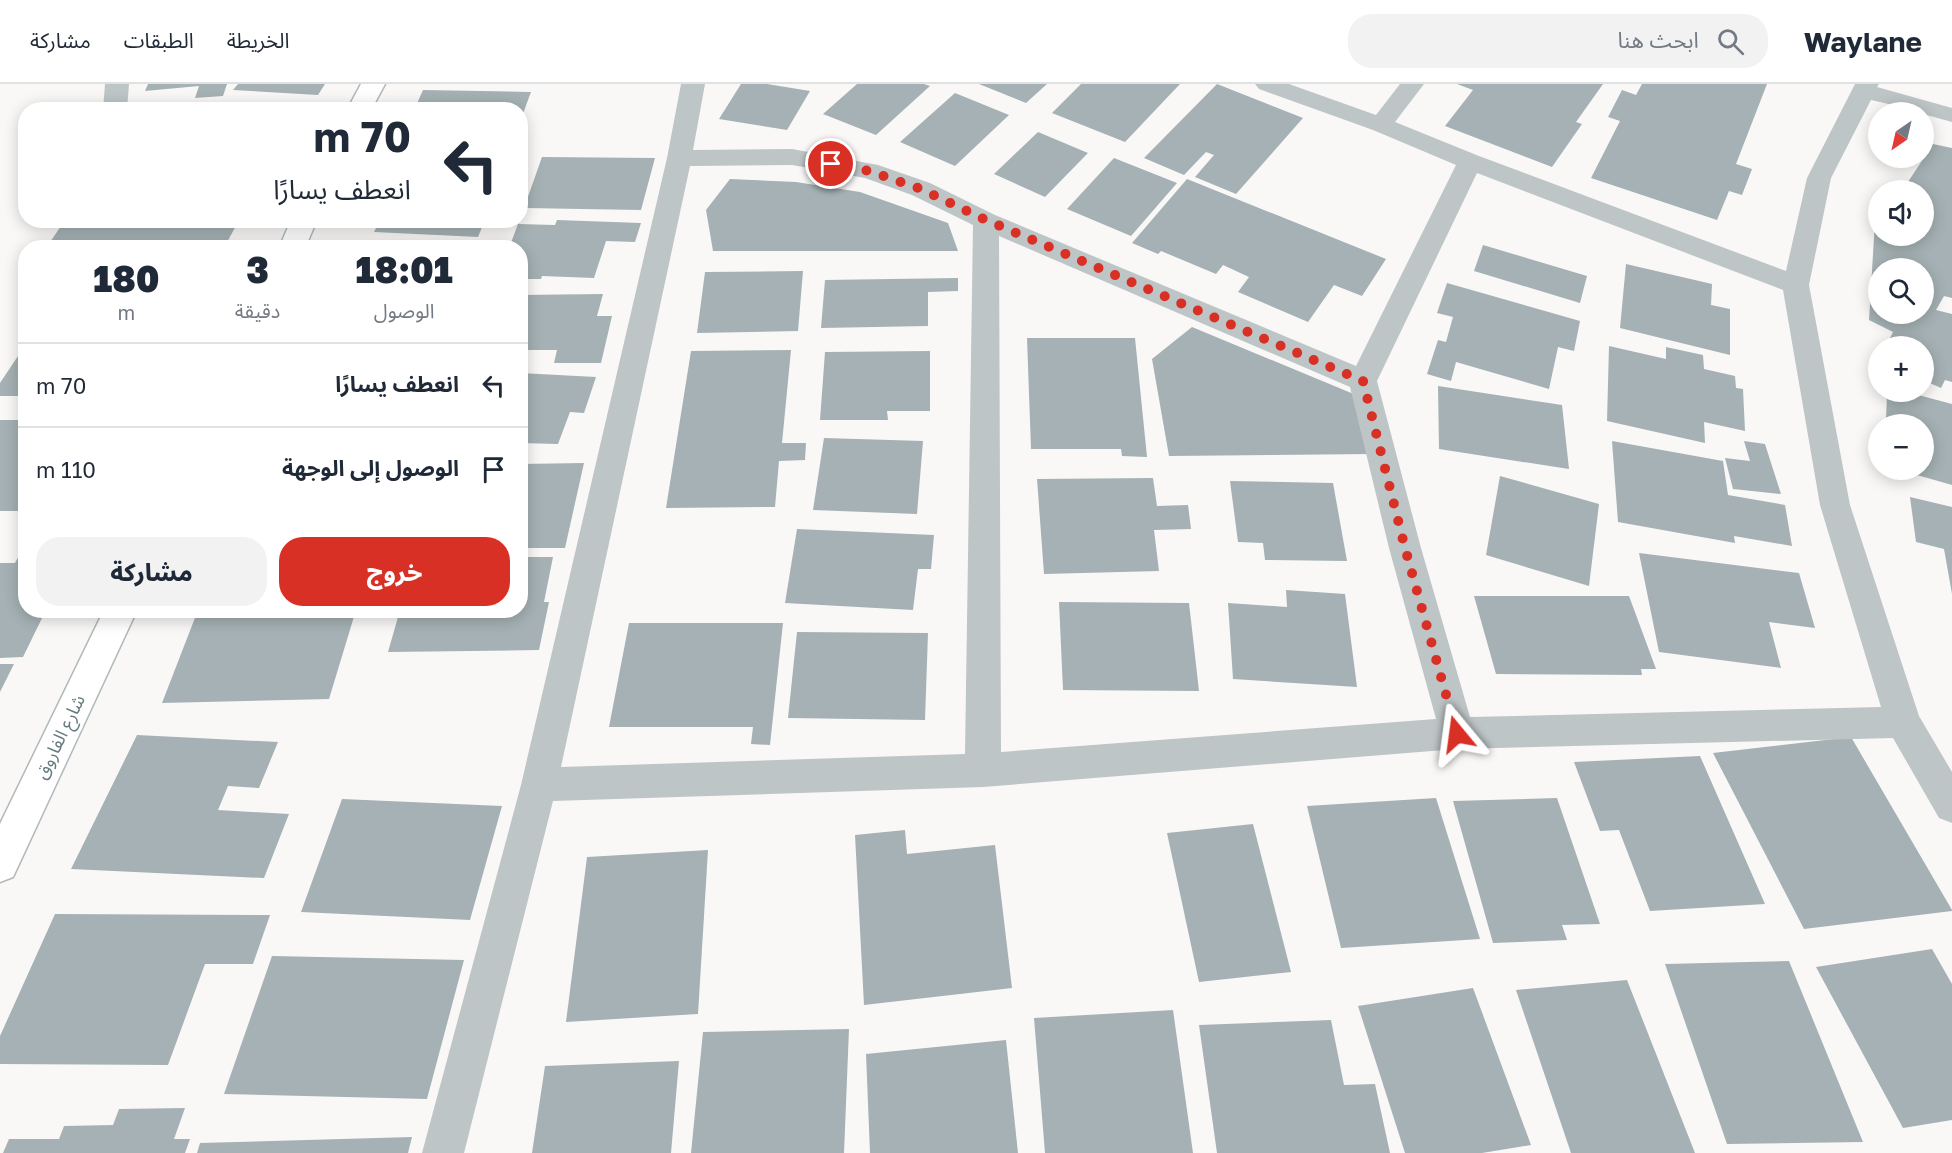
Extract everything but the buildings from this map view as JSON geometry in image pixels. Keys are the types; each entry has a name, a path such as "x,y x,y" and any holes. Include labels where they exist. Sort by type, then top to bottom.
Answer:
{"main road":[{"path":"363,102 373,84"},
{"name":"شارع الفاروق","path":"0,864 117,618"}],"street":[{"path":"116,102 117,84"},
{"path":"444,1153 539,785 679,158 693,84"},
{"path":"1267,84 1381,125 1470,162 1796,285"},
{"path":"1381,125 1412,84"},
{"path":"1952,116 1865,87 1820,178 1796,285 1835,505 1903,722 1952,806"},
{"path":"679,158 792,157 869,171 921,189 986,220 1363,381"},
{"path":"1457,734 1405,548 1363,381 1470,162"},
{"path":"983,770 986,220"},
{"path":"539,785 983,770 1457,734 1903,722"}],"route":[{"path":"831,164 869,171 921,189 986,220 1363,381 1405,548 1457,734"}]}
